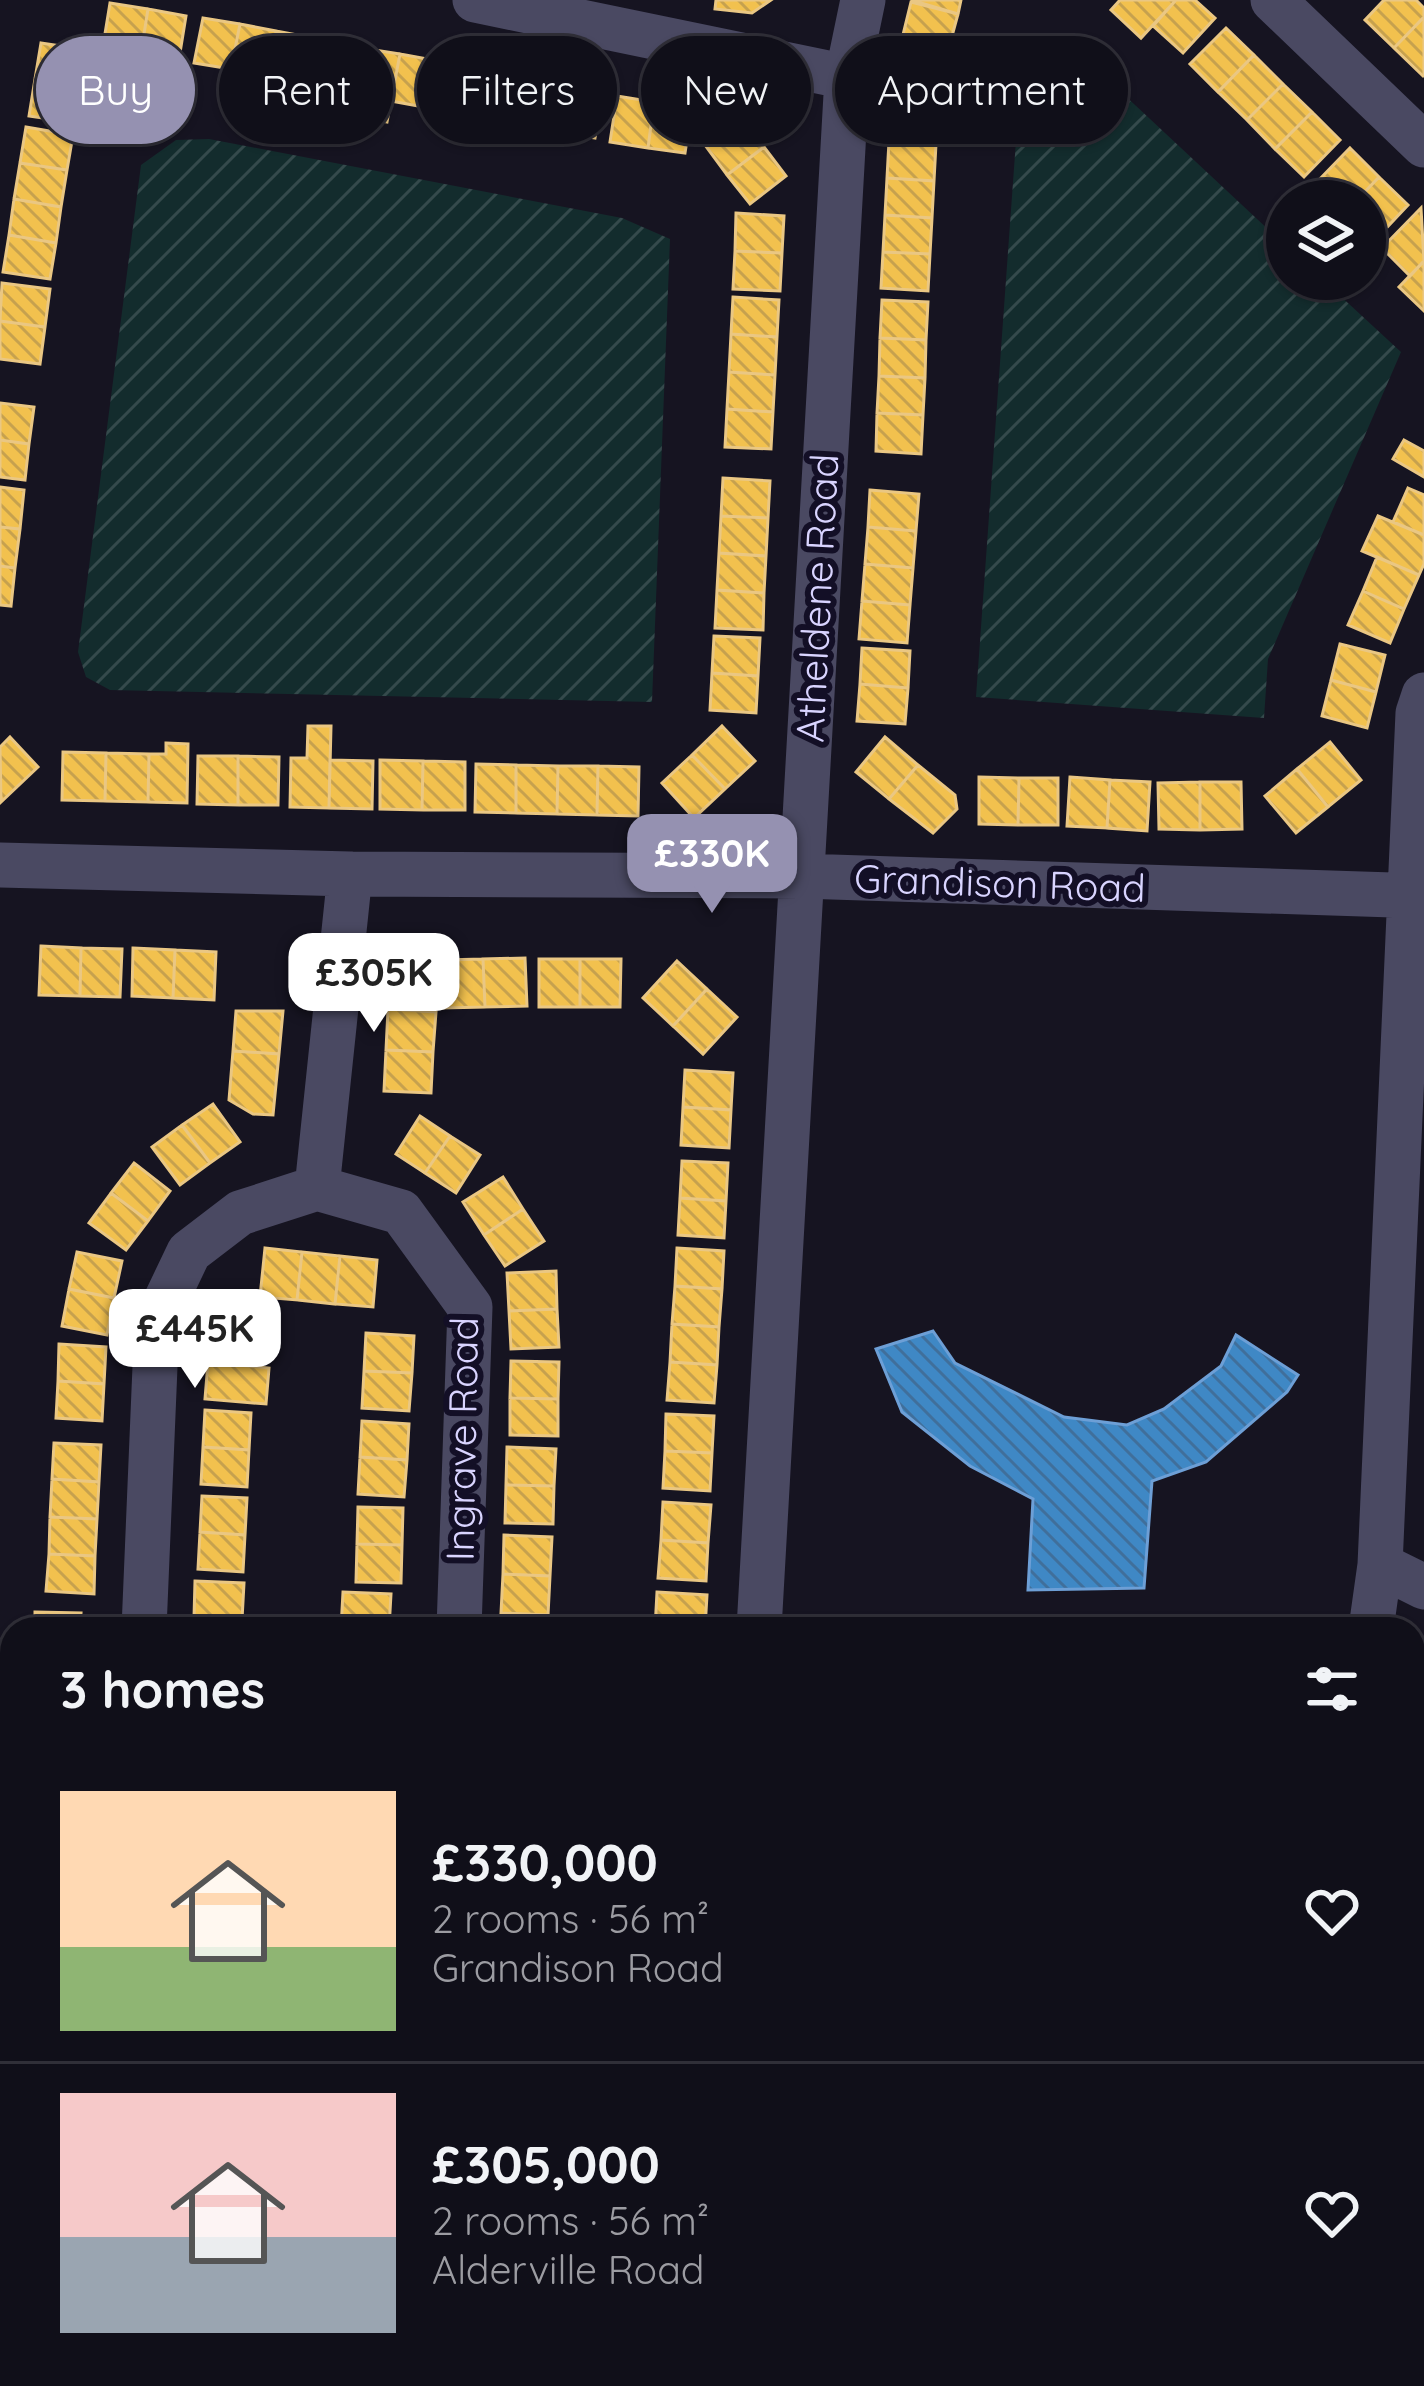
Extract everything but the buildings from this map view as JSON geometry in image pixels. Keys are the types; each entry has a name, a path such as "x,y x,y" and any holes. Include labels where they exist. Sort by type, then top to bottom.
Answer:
{"street":[{"path":"475,0 531,5 835,74"},
{"name":"Atheldene Road","path":"856,36 863,0"},
{"path":"1273,0 1424,145"},
{"name":"Atheldene Road","path":"760,1617 843,144"},
{"path":"1373,1617 1380,1565 1418,897 1418,712 1424,695"},
{"name":"Grandison Road","path":"0,865 350,874 801,876 1418,897"},
{"path":"145,1617 158,1319 189,1252 240,1214 317,1188 350,874"},
{"name":"Ingrave Road","path":"317,1188 400,1212 470,1307 459,1617"},
{"path":"1380,1565 1424,1587"}],"green space":[{"path":"1128,98 1266,227 1266,300 1345,300 1401,352 1268,659 1264,718 976,697 1016,144 1128,144"},
{"path":"195,139 622,218 670,239 652,702 110,690 86,677 78,652 141,165 170,144 195,144"}]}
